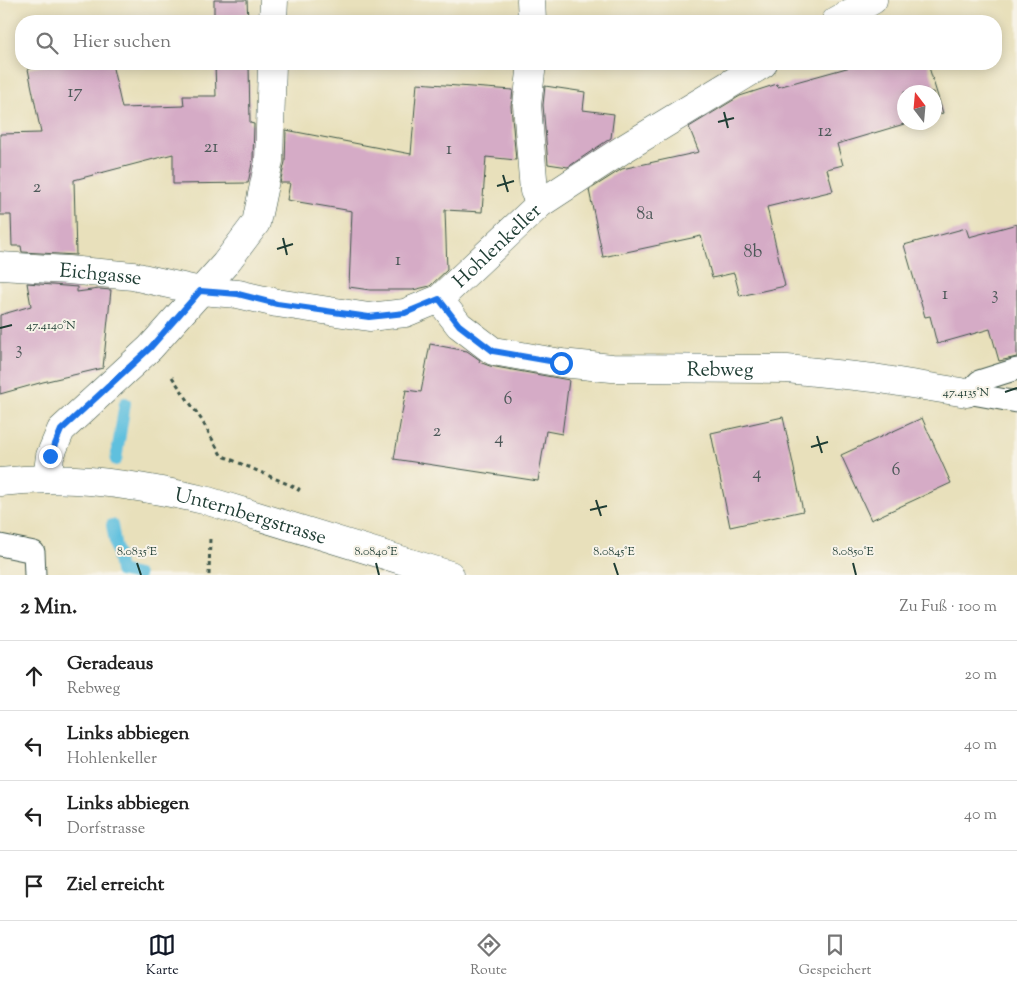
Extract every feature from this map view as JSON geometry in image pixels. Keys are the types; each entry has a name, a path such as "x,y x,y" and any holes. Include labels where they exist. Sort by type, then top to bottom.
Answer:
{"street":[{"path":"273,15 274,0"},
{"path":"531,0 532,15"},
{"path":"847,15 873,0"},
{"path":"47,478 50,456 61,430 150,348 225,264 256,223 269,161 272,70"},
{"path":"531,70 527,105 534,191 541,203"},
{"name":"Hohlenkeller","path":"200,291 238,294 277,304 369,317 405,313 439,299 541,203 640,139 753,70"},
{"name":"Eichgasse","path":"0,266 133,276 200,291"},
{"name":"Rebweg","path":"439,299 459,325 493,351 561,363 612,368 787,369 874,378 967,393"},
{"name":"Unternbergstrasse","path":"0,482 47,478 102,482 168,492 208,501 450,575"}],"lane":[{"path":"967,393 979,381 1017,369"},
{"path":"967,393 1017,402"},
{"path":"0,545 34,552 35,575"}],"path":[{"path":"150,348 180,388 221,455 298,489 282,523"},
{"path":"209,575 210,535"}],"building":[{"path":"214,0 247,0 248,15 214,15"},
{"path":"28,70 113,70 122,108 184,106 183,96 216,96 215,70 249,70 250,123 254,124 253,159 248,183 173,184 173,154 74,180 76,255 22,252 21,246 12,246 11,215 0,215 0,134 41,133"},
{"path":"839,70 930,70 934,85 897,85 897,126 837,144 843,165 827,169 833,191 767,207 785,286 740,296 734,273 712,278 701,236 603,257 589,190 622,169 699,152 689,127 740,96 777,84 778,87"},
{"path":"417,83 513,90 511,106 516,160 486,157 482,212 445,210 447,270 430,286 413,290 370,290 349,287 352,211 287,200 290,183 280,183 285,162 286,130 411,154"},
{"path":"545,86 585,92 583,110 614,114 611,138 568,167 548,164 543,105"},
{"path":"1017,224 1017,357 999,361 990,329 937,344 930,316 925,317 904,245 966,228 969,237"},
{"path":"27,283 77,287 77,292 99,289 111,290 103,368 0,394 0,315 31,306"},
{"path":"430,344 467,351 480,360 479,362 490,366 569,380 562,434 546,431 538,481 394,459 406,390 421,392"},
{"path":"783,417 803,511 730,527 711,433"},
{"path":"922,418 951,483 871,520 841,455"}],"waterway":[{"path":"116,460 125,403"},
{"path":"112,525 120,571 138,575"}],"route":[{"path":"50,456 61,430 150,348 200,291 238,294 277,304 369,317 405,313 439,299 459,325 493,351 561,363"}]}
